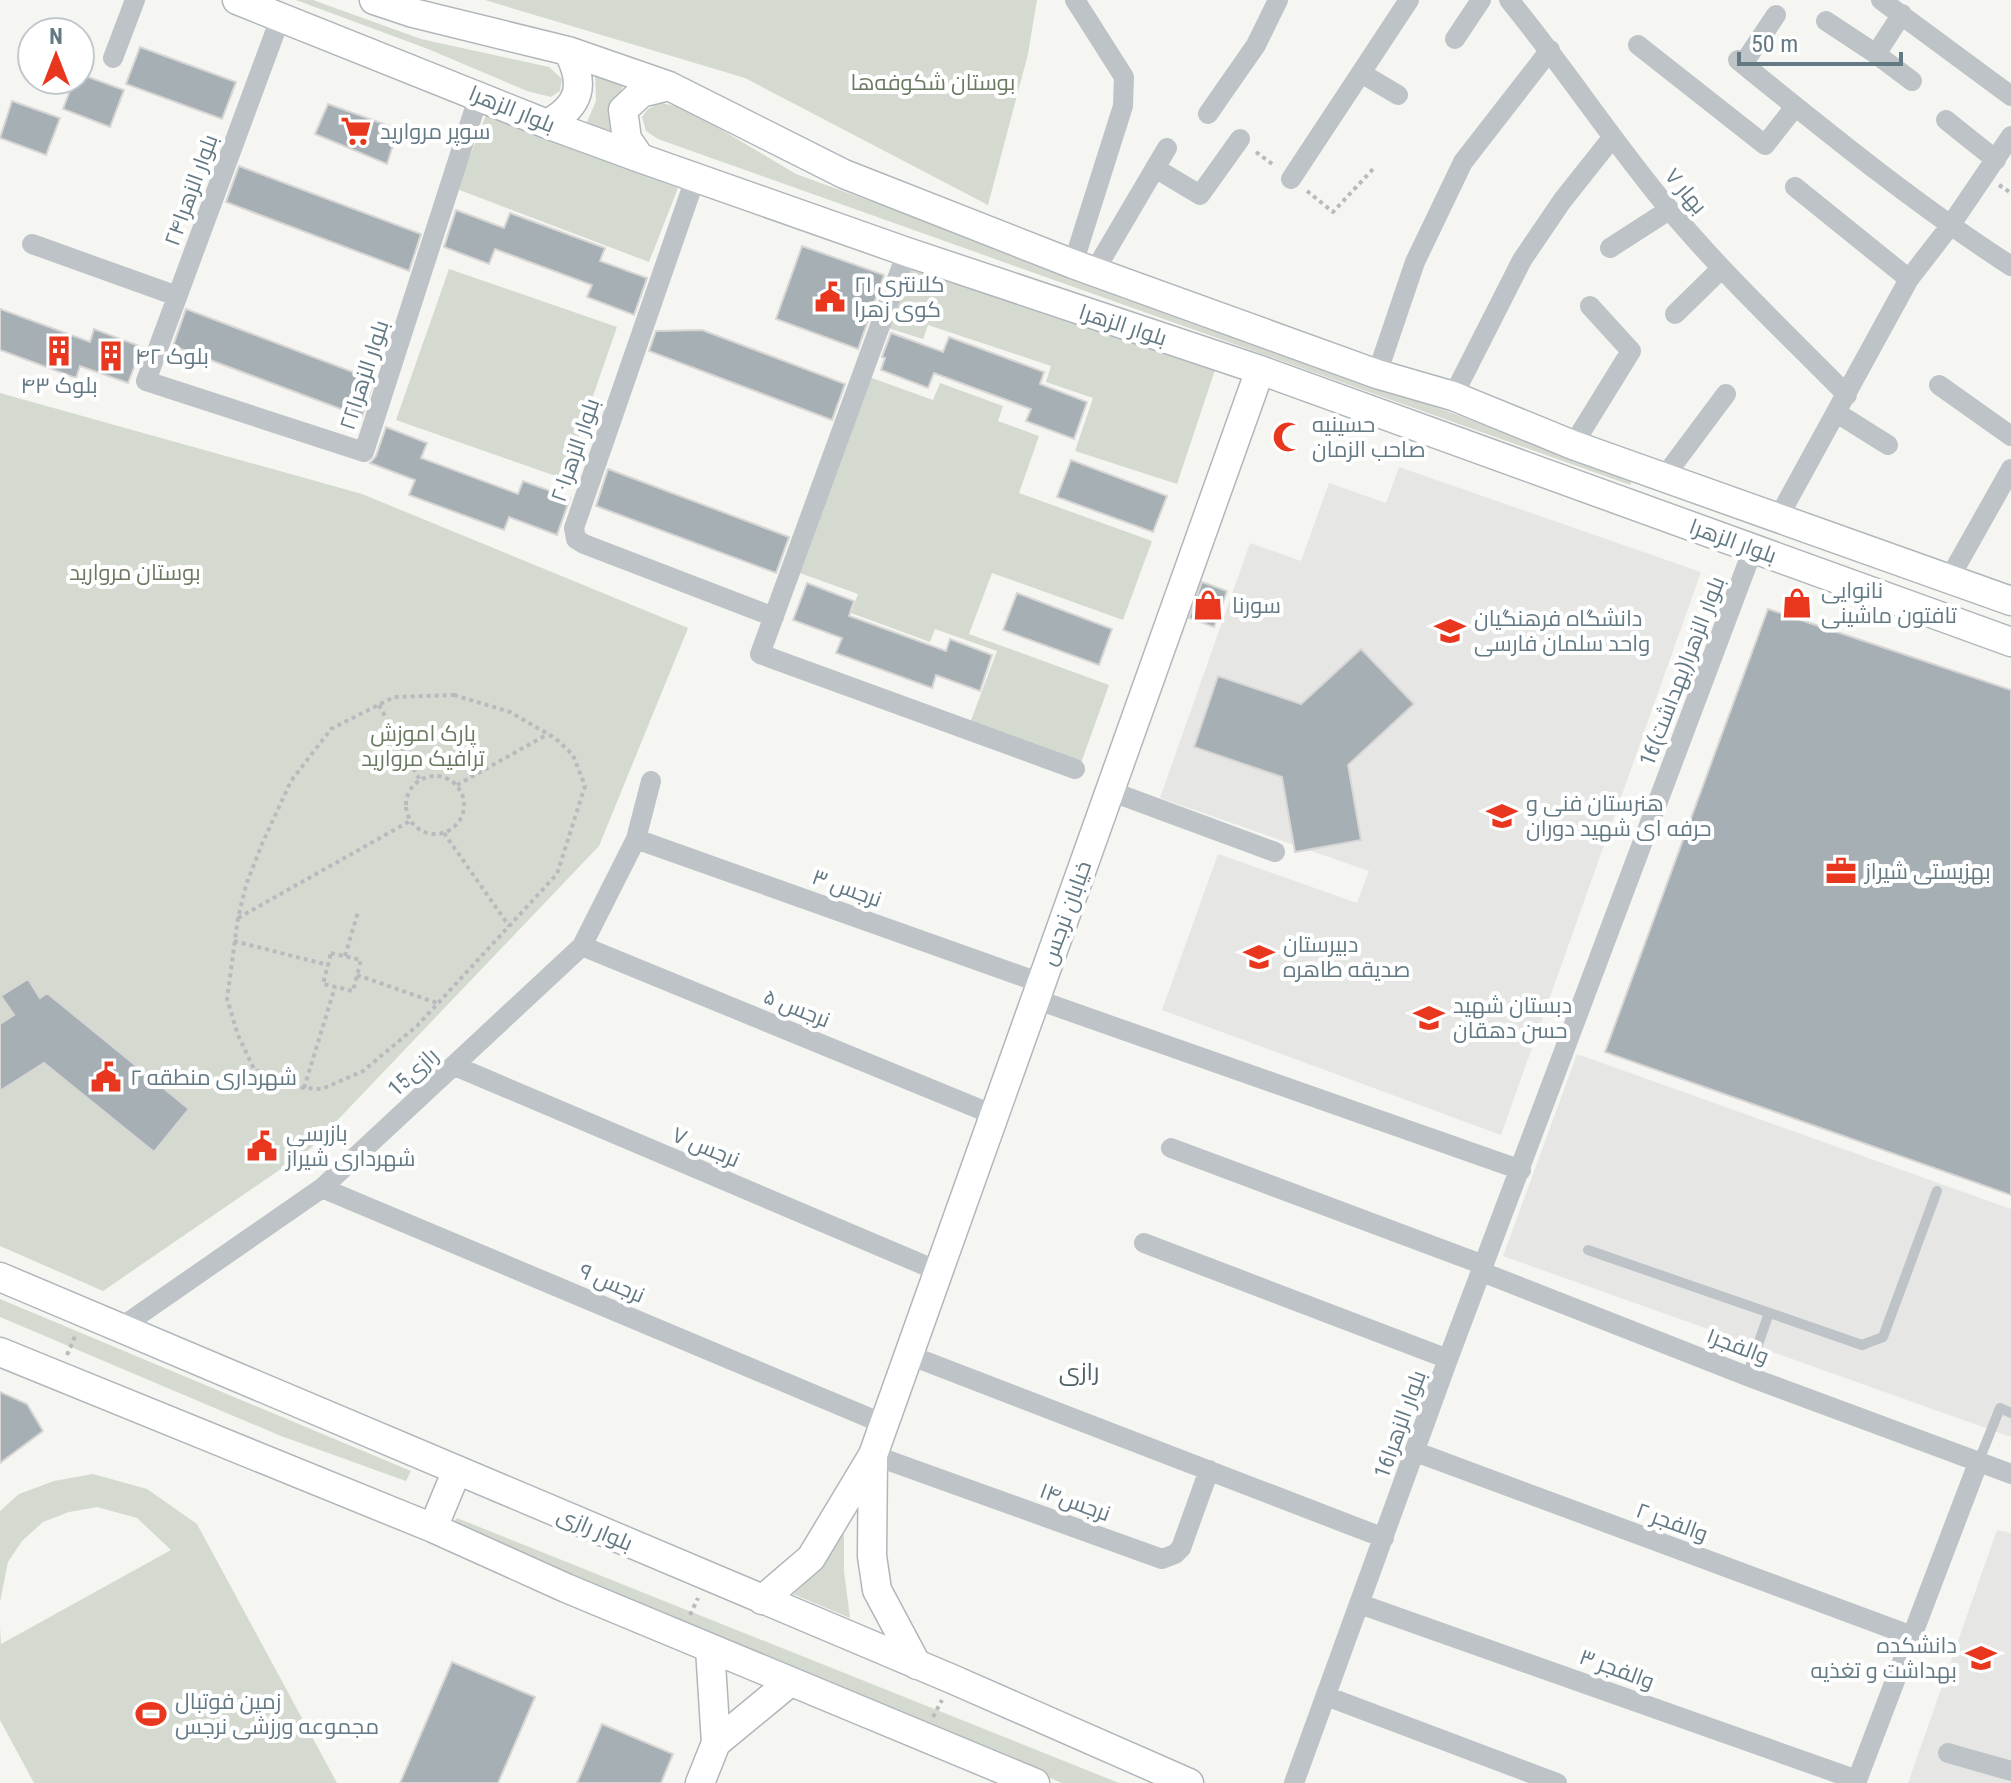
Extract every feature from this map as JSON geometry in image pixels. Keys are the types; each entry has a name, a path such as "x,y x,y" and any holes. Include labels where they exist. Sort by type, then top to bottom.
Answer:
{"main road":[{"name":"بلوار الزهرا","path":"237,0 640,158 907,252 1260,370 2011,642"},
{"name":"بلوار الزهرا","path":"374,0 413,13 568,51 669,86 844,174 1084,268 1377,374 1453,396 1573,445 2011,601"},
{"path":"547,124 568,109 578,93 578,73 568,51"},
{"path":"640,158 627,139 623,110 641,93 669,86"},
{"name":"خیابان نرجس","path":"873,1455 1260,370"},
{"path":"1629,503 1655,473"},
{"name":"بلوار رازی","path":"0,1277 952,1679 1189,1783"},
{"path":"0,1352 433,1528 790,1682 1035,1783"},
{"path":"762,1600 811,1558 873,1455"},
{"path":"873,1455 872,1556 877,1590 917,1665"},
{"path":"433,1528 457,1470"},
{"path":"700,1783 716,1743 710,1648"},
{"path":"716,1743 790,1682"}],"street":[{"path":"113,58 135,0"},
{"path":"1075,0 1124,77 1123,106 1084,268"},
{"path":"1208,114 1256,45 1278,0"},
{"path":"1291,179 1409,0"},
{"path":"1455,39 1481,0"},
{"name":"بهار ۷","path":"1509,0 1669,210 1721,269 1847,395"},
{"path":"1881,0 2011,96"},
{"path":"1876,54 1902,14"},
{"path":"1776,15 1741,62 1794,108 1950,226 2011,266"},
{"name":"بلوار الزهرا۲۴","path":"146,381 281,16"},
{"path":"1826,21 1912,81"},
{"path":"1638,45 1765,145 1794,108"},
{"path":"1377,374 1415,262 1463,162 1550,50"},
{"path":"1361,73 1398,95"},
{"name":"بلوار الزهرا۲۲","path":"146,381 364,452 479,95"},
{"path":"1946,120 1996,160"},
{"path":"1778,518 1909,279 1950,226 2011,136"},
{"path":"1453,396 1522,260 1562,201 1612,138"},
{"path":"1155,168 1200,195 1240,139"},
{"path":"1084,268 1167,148"},
{"name":"بلوار الزهرا۲۰","path":"696,176 574,528 576,539 584,544 774,617"},
{"path":"1795,187 1909,279"},
{"path":"1610,248 1669,210"},
{"path":"32,244 177,296"},
{"path":"907,252 760,654 1075,769"},
{"path":"1675,314 1721,269"},
{"path":"1573,445 1631,351 1590,306"},
{"path":"1939,385 2011,436"},
{"path":"1655,473 1726,394"},
{"path":"1837,413 1888,445"},
{"path":"1949,579 2011,469"},
{"name":"16بلوار الزهرا(بهداشت)","path":"1521,1170 1753,549"},
{"name":"15رازی","path":"120,1328 322,1188 582,946 636,839 651,781"},
{"path":"1110,791 1275,852"},
{"name":"نرجس ۳","path":"636,839 1272,1082 1521,1170"},
{"name":"نرجس ۵","path":"582,946 994,1115"},
{"name":"نرجس ۷","path":"455,1066 938,1271"},
{"name":"والفجر۱","path":"1171,1148 1483,1268 1747,1376 2011,1474"},
{"name":"16بلوار الزهرا","path":"1294,1783 1448,1359 1521,1170"},
{"name":"نرجس ۹","path":"322,1188 884,1424"},
{"path":"1144,1243 1448,1359"},
{"path":"909,1355 1384,1538"},
{"name":"والفجر ۲","path":"1416,1452 1912,1636"},
{"name":"نرجس۱۴","path":"873,1455 1162,1559 1181,1548 1209,1470"},
{"path":"1857,1782 1978,1463"},
{"name":"والفجر ۳","path":"1360,1604 1857,1782"},
{"path":"1326,1696 1557,1783"},
{"path":"1948,1753 2011,1771"}],"lane":[{"path":"1588,1250 1862,1345 1883,1337 1937,1191"},
{"path":"1747,1376 1769,1313"},
{"path":"1978,1463 2000,1408 2011,1413"}],"path":[{"path":"454,695 510,712 548,734 573,755 585,786 557,874 417,1026 363,1071 322,1089 291,1087 254,1069 238,1035 227,999 238,918 246,885 291,781 331,729 394,697 454,695"},
{"path":"379,705 420,780"},
{"path":"457,785 548,734"},
{"path":"439,776 457,785 462,794 463,813 452,829 444,833 425,833 410,821 405,803 408,794 420,780 439,776"},
{"path":"238,918 410,821"},
{"path":"444,833 509,926"},
{"path":"345,956 358,912"},
{"path":"234,941 328,965"},
{"path":"331,953 361,960 353,991 323,984 328,965 331,953"},
{"path":"357,975 437,1003"},
{"path":"304,1088 335,987"},
{"path":"59,1376 84,1312"},
{"path":"680,1635 709,1577"},
{"path":"923,1737 952,1679"}],"shaded area":[{"path":"1399,467 1701,572 1501,1135 1162,1010 1218,854 1357,903 1369,871 1160,798 1250,543 1301,561 1329,483 1386,503"},
{"path":"1577,1054 2011,1209 2011,1437 1503,1256"},
{"name":"دانشکده بهداشت و تغذیه","path":"1997,1530 2011,1533 2011,1783 1908,1783"}],"green space":[{"path":"296,0 313,0 421,39 549,67 562,79 560,91 551,97 527,91 428,49"},
{"name":"بوستان شکوفه‌ها","path":"485,0 1037,0 1028,54 988,205 745,78"},
{"path":"595,69 627,79 614,104 613,131 586,124 596,101"},
{"path":"660,103 683,107 796,174 1633,479 1630,485 658,139 646,131 642,117 648,109"},
{"path":"486,115 678,188 649,262 457,189"},
{"path":"910,262 1217,364 1177,484 1075,451 1093,398 1046,382 1051,366 928,325 923,339 888,328"},
{"path":"449,269 617,327 564,479 396,420"},
{"path":"869,377 933,400 940,383 1003,406 998,421 1039,436 1019,493 1152,541 1123,620 992,573 969,634 1109,685 1081,763 970,723 997,651 935,629 930,642 851,613 858,594 797,572"},
{"path":"0,393 362,494 688,628 599,846 310,1149 103,1291 0,1246"},
{"path":"0,1299 411,1471 406,1481 281,1436 0,1317"},
{"name":"زمین فوتبال مجموعه ورزشی نرجس","path":"93,1474 147,1489 197,1524 337,1783 34,1783 0,1720 0,1627 1,1644 171,1550 137,1518 97,1507 69,1512 43,1522 22,1541 8,1562 0,1602 0,1511 19,1494 54,1481"},
{"path":"457,1518 1119,1783 1062,1783 450,1526"},
{"path":"844,1533 844,1571 850,1618 793,1594 816,1573"}],"building":[{"path":"140,47 236,82 222,119 126,84"},
{"path":"96,80 124,90 110,127 63,109 68,96 96,96"},
{"path":"12,101 60,118 46,155 0,138"},
{"path":"328,104 398,129 387,164 315,134"},
{"path":"239,166 421,234 409,271 226,202"},
{"path":"456,210 504,228 510,213 605,248 600,261 647,278 634,315 587,297 592,285 495,249 489,264 444,247"},
{"name":"کلانتری ۲۱ کوی زهرا","path":"802,246 884,275 858,349 776,319"},
{"path":"0,309 90,342 94,329 142,347 128,383 80,366 76,378 0,350"},
{"path":"186,309 374,380 362,417 173,346"},
{"path":"702,330 845,384 832,420 649,351 656,331"},
{"path":"891,333 943,352 949,337 1044,372 1040,384 1087,402 1074,439 1026,421 1031,409 934,373 928,388 881,370 885,358 882,357"},
{"path":"386,427 427,443 421,458 518,494 523,481 570,498 557,535 509,517 504,530 409,495 415,480 370,463 376,456"},
{"path":"1071,460 1167,496 1153,532 1057,497"},
{"path":"608,469 789,537 776,573 596,506"},
{"name":"سورنا","path":"1202,582 1227,591 1214,627 1189,618"},
{"path":"807,583 854,601 849,616 946,651 950,639 992,655 980,691 936,675 932,688 836,653 842,638 793,620"},
{"path":"1017,593 1112,629 1099,665 1003,630"},
{"name":"بهزیستی شیراز","path":"1768,609 2011,690 2011,1195 1605,1052"},
{"path":"1361,649 1414,704 1348,765 1361,840 1295,852 1282,777 1194,747 1218,676 1301,704"},
{"name":"شهرداری منطقه ۲","path":"28,979 40,998 47,993 189,1109 154,1152 44,1063 0,1091 0,1024 14,1015 1,996"},
{"path":"0,1392 27,1404 43,1431 0,1463"},
{"path":"452,1662 535,1697 498,1783 400,1783"},
{"path":"602,1724 673,1754 661,1783 577,1783"}],"place":[{"name":"سوپر مروارید","path":"356,131"},
{"name":"کلانتری ۲۱ کوی زهرا","path":"830,297"},
{"name":"بلوک ۴۳","path":"59,351"},
{"name":"بلوک ۴۲","path":"111,356"},
{"name":"حسینیه صاحب الزمان","path":"1288,437"},
{"name":"نانوایی تافتون ماشینی","path":"1797,603"},
{"name":"سورنا","path":"1208,605"},
{"name":"دانشگاه فرهنگیان واحد سلمان فارسی","path":"1450,631"},
{"name":"هنرستان فنی و حرفه ای شهید دوران","path":"1502,816"},
{"name":"بهزیستی شیراز","path":"1841,871"},
{"name":"دبیرستان صدیقه طاهره","path":"1259,957"},
{"name":"دبستان شهید حسن دهقان","path":"1429,1018"},
{"name":"شهرداری منطقه ۲","path":"106,1077"},
{"name":"بازرسی شهرداری شیراز","path":"262,1146"},
{"name":"دانشکده بهداشت و تغذیه","path":"1981,1658"},
{"name":"زمین فوتبال مجموعه ورزشی نرجس","path":"151,1714"}],"district":[{"name":"رازی","path":"1079,1372"}],"park label":[{"name":"بوستان مروارید","path":"135,572"},
{"name":"پارک اموزش ترافیک مروارید","path":"423,746"}]}
